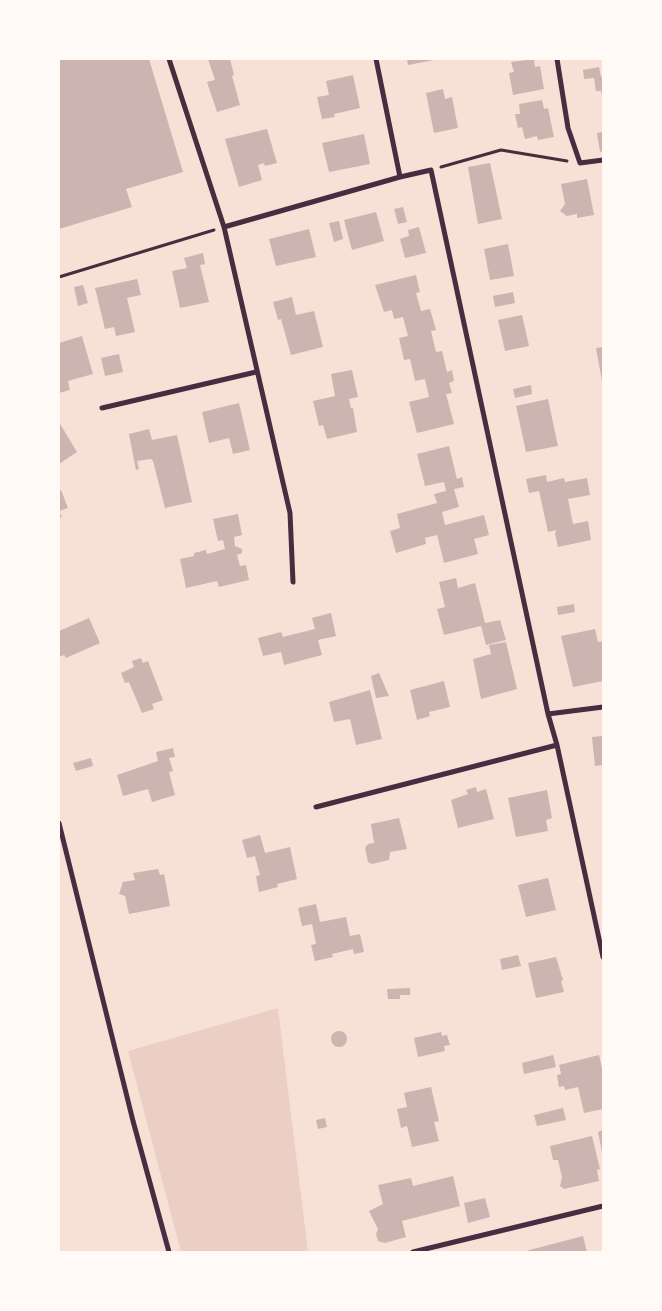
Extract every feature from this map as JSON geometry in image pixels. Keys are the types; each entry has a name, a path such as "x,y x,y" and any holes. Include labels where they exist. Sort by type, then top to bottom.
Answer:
{"street":[{"path":"169,59 224,227 290,513 293,582"},
{"path":"376,59 400,177"},
{"path":"557,59 568,128 580,163 603,160"},
{"path":"224,227 431,170 548,714 557,745 603,956"},
{"path":"102,408 256,372"},
{"path":"548,714 603,707"},
{"path":"316,807 557,745"},
{"path":"59,823 133,1120 170,1252"},
{"path":"413,1252 603,1206"}],"path":[{"path":"431,170 501,150 580,163"},
{"path":"59,277 224,227"}],"shaded area":[{"path":"278,1008 308,1252 181,1252 128,1051"}],"building":[{"path":"59,59 149,59 183,172 126,189 132,207 59,229"},
{"path":"208,59 230,59 234,75 232,76 240,105 217,112 207,82 215,80"},
{"path":"407,59 434,59 434,60 408,65"},
{"path":"534,59 535,67 540,66 544,89 513,95 509,73 514,72 511,62"},
{"path":"599,67 601,77 603,76 603,101 601,91 596,91 594,78 584,79 583,70"},
{"path":"353,75 360,108 334,114 335,117 322,119 317,97 329,95 326,81"},
{"path":"443,89 445,99 452,97 458,128 434,133 426,93"},
{"path":"542,100 544,109 548,108 554,137 538,140 537,136 525,139 522,127 518,128 515,114 520,114 519,104"},
{"path":"267,129 277,163 265,166 264,163 258,165 262,180 239,187 225,139"},
{"path":"603,132 603,151 600,152 597,133"},
{"path":"364,134 370,164 329,172 322,143"},
{"path":"490,163 502,219 478,224 468,167"},
{"path":"587,179 594,215 577,218 577,214 567,216 560,211 565,204 561,184"},
{"path":"403,207 407,222 398,224 394,209"},
{"path":"376,212 384,241 352,250 344,220"},
{"path":"339,221 343,239 334,242 329,223"},
{"path":"419,227 426,253 405,258 400,239 409,236 408,230"},
{"path":"309,229 316,257 276,266 269,239"},
{"path":"508,244 514,276 490,280 484,249"},
{"path":"203,253 205,264 200,265 209,302 180,308 172,271 187,268 184,258"},
{"path":"416,275 420,292 416,293 421,311 430,309 436,330 431,331 436,352 442,351 447,372 452,370 454,381 449,383 452,393 446,394 454,424 417,433 409,402 429,397 425,379 415,381 410,359 404,360 399,338 408,336 403,317 394,319 392,310 384,312 375,285"},
{"path":"137,279 141,295 127,298 135,332 116,336 114,327 105,329 95,288"},
{"path":"83,285 88,303 78,306 74,287"},
{"path":"513,292 515,303 495,307 493,296"},
{"path":"292,297 296,315 314,311 323,347 291,355 281,319 278,320 273,302"},
{"path":"522,315 529,346 505,351 498,320"},
{"path":"82,336 93,374 68,381 70,390 59,393 59,343"},
{"path":"603,347 603,381 602,381 596,348"},
{"path":"119,354 123,372 105,376 101,358"},
{"path":"352,370 358,397 349,399 351,408 353,408 357,432 327,439 323,425 319,426 313,401 335,396 331,374"},
{"path":"531,385 532,394 515,398 513,389"},
{"path":"548,399 558,446 526,452 516,406"},
{"path":"239,403 250,450 233,454 229,438 209,443 202,412"},
{"path":"59,422 77,452 59,464"},
{"path":"149,429 152,440 177,435 192,502 165,508 153,461 151,459 137,461 139,469 136,470 129,434"},
{"path":"449,446 457,479 462,477 464,487 454,489 459,507 442,512 445,525 484,515 489,535 474,539 478,554 444,563 437,535 425,538 426,544 396,553 390,531 400,528 397,514 437,503 434,494 446,491 444,482 425,486 417,454"},
{"path":"546,475 547,482 564,478 565,482 587,478 590,495 568,499 573,524 588,521 591,540 558,547 556,530 548,532 539,491 529,493 526,479"},
{"path":"61,490 68,508 59,511 59,491"},
{"path":"238,514 242,535 234,537 235,546 242,549 242,553 237,555 240,566 246,565 249,580 219,587 217,581 186,588 180,559 194,556 194,553 206,550 207,554 225,549 223,540 218,541 213,519"},
{"path":"456,578 458,588 475,583 485,623 500,620 506,640 486,645 481,626 444,635 437,609 445,607 439,582"},
{"path":"574,604 575,612 558,615 557,607"},
{"path":"331,613 336,636 318,640 322,655 284,665 281,652 263,656 258,638 281,632 283,637 315,629 312,618"},
{"path":"89,618 100,643 66,658 64,655 59,657 59,631"},
{"path":"595,629 598,642 603,641 603,681 573,687 561,636"},
{"path":"506,642 517,689 481,699 473,659 491,654 489,645"},
{"path":"141,658 143,663 148,661 163,700 152,704 154,709 142,713 129,682 125,683 121,673 134,667 132,661"},
{"path":"379,673 389,696 376,698 371,676"},
{"path":"444,681 450,707 429,712 430,716 417,720 410,690"},
{"path":"370,690 382,739 356,745 350,719 334,722 329,702"},
{"path":"603,736 603,765 595,766 592,737"},
{"path":"173,748 175,757 169,758 173,771 169,772 175,795 152,802 148,789 123,796 117,775 158,761 156,752"},
{"path":"91,758 93,766 76,771 73,763"},
{"path":"476,787 477,792 486,789 494,819 458,828 451,800 468,794 466,790"},
{"path":"547,790 552,818 546,820 548,831 516,837 508,798"},
{"path":"399,818 407,849 390,852 389,860 372,864 368,862 365,848 368,844 374,843 371,824"},
{"path":"260,835 265,853 290,847 297,879 277,884 278,887 259,892 256,876 260,875 255,856 247,858 242,840"},
{"path":"158,869 160,875 164,874 170,906 129,914 125,896 119,894 123,882 135,880 133,873"},
{"path":"548,878 556,910 526,917 518,885"},
{"path":"316,904 320,922 346,917 350,936 360,934 364,952 354,954 353,949 332,954 333,957 315,961 311,945 316,944 312,924 302,926 298,908"},
{"path":"518,955 521,966 502,970 500,959"},
{"path":"556,957 563,980 561,981 564,992 536,998 528,963"},
{"path":"410,988 410,995 400,995 400,999 388,999 387,989"},
{"path":"336,1031 342,1031 347,1036 345,1045 336,1047 331,1042 331,1036"},
{"path":"441,1032 442,1036 447,1035 450,1045 444,1046 445,1051 418,1057 414,1038"},
{"path":"553,1055 556,1067 524,1074 522,1063"},
{"path":"599,1055 603,1073 603,1109 584,1113 578,1087 565,1090 564,1086 559,1087 557,1075 561,1074 559,1065"},
{"path":"431,1087 439,1121 434,1122 439,1141 412,1147 407,1126 401,1128 397,1109 407,1107 404,1093"},
{"path":"563,1108 566,1120 537,1126 534,1115"},
{"path":"325,1118 327,1127 318,1129 316,1120"},
{"path":"603,1130 603,1152 602,1152 598,1132"},
{"path":"592,1136 600,1169 597,1170 599,1181 564,1189 560,1186 562,1177 558,1160 553,1160 550,1146"},
{"path":"453,1176 460,1206 402,1221 406,1237 385,1243 378,1241 376,1234 378,1229 369,1211 383,1204 378,1185 411,1178 413,1186"},
{"path":"485,1198 490,1217 468,1223 464,1203"},
{"path":"583,1236 587,1252 522,1252"}]}
